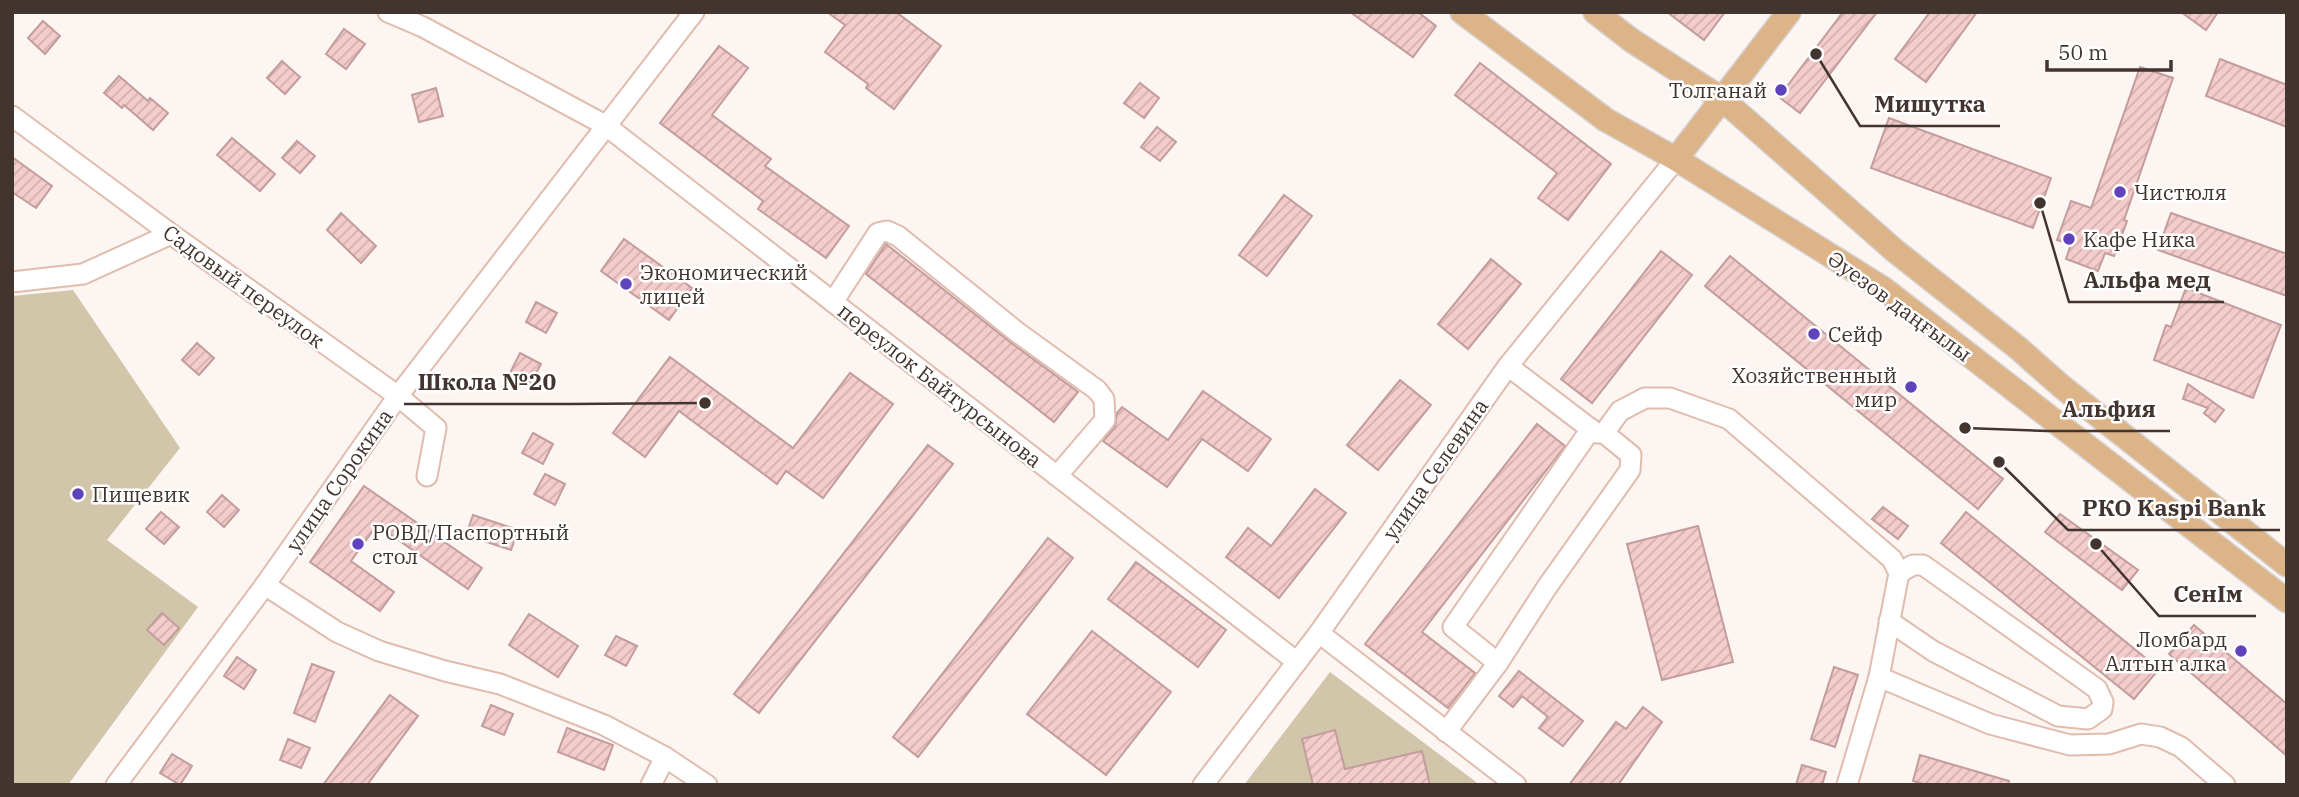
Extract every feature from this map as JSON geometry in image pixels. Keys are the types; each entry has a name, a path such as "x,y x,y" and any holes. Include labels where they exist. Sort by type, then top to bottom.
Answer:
{"main road":[{"name":"Әуезов даңғылы","path":"1462,12 1606,120 1676,159 1884,289 2287,601"},
{"name":"Әуезов даңғылы","path":"1595,12 1631,40 1722,99 1894,250 2287,565"},
{"path":"1676,159 1789,12"}],"street":[{"name":"переулок Байтурсынова","path":"388,12 423,27 605,125 1297,662"},
{"name":"улица Сорокина","path":"116,785 265,585 398,396 694,12"},
{"name":"Садовый переулок","path":"12,116 171,234 398,396 436,428 427,476"},
{"name":"улица Селевина","path":"1203,785 1319,633 1508,366 1676,159"},
{"path":"833,302 878,233 887,231 898,236 1017,332 1097,390 1104,399 1105,420 1057,476"},
{"path":"12,282 83,274 171,234"},
{"path":"1446,732 1498,663 1547,587 1630,470 1632,461 1631,455 1508,366"},
{"path":"1498,663 1452,627 1597,431 1620,411 1645,398 1670,398 1730,419 1892,559 1899,573 1879,677 1847,785"},
{"path":"1889,621 1933,651 2058,716 2088,719 2102,709 2103,702 2096,689 1923,565 1913,565 1899,573"},
{"path":"265,585 337,632 379,651 500,684 604,725 665,757 707,785"},
{"path":"1319,633 1516,785"},
{"path":"1879,677 1990,724 2070,745 2109,744 2141,734 2160,737 2181,747 2225,785"},
{"path":"651,785 665,757"}],"shaded area":[{"name":"Пищевик","path":"73,290 180,448 107,540 198,607 68,785 12,785 12,296"},
{"path":"1330,672 1480,785 1244,785"}],"building":[{"path":"827,12 896,12 941,46 894,109 866,88 868,84 825,52 845,25"},
{"path":"1350,12 1418,12 1436,26 1413,57"},
{"path":"1667,12 1725,12 1704,40"},
{"path":"1843,12 1877,12 1800,113 1779,97"},
{"path":"1930,12 1977,12 1926,82 1895,59"},
{"path":"2181,12 2218,12 2206,30"},
{"path":"43,21 60,36 45,54 28,38"},
{"path":"344,29 365,44 346,69 326,54"},
{"path":"719,46 748,68 712,115 771,159 765,166 849,226 826,258 758,209 763,201 660,123"},
{"path":"2220,59 2287,85 2287,127 2206,96"},
{"path":"282,61 300,77 285,94 267,78"},
{"path":"1480,63 1611,164 1568,220 1538,198 1557,173 1455,95"},
{"path":"2140,67 2173,78 2114,256 2105,253 2098,271 2066,259 2071,244 2057,240 2071,201 2091,208"},
{"path":"119,76 148,101 150,98 168,113 153,130 124,105 122,108 104,93"},
{"path":"1140,83 1159,98 1144,118 1124,103"},
{"path":"436,88 443,116 419,122 412,95"},
{"path":"1889,118 2051,178 2033,228 1871,168"},
{"path":"1157,127 1176,142 1160,161 1141,147"},
{"path":"232,138 275,174 260,191 217,155"},
{"path":"297,141 315,156 300,173 282,158"},
{"path":"12,157 52,186 36,208 12,192"},
{"path":"1284,195 1312,216 1267,276 1239,255"},
{"path":"341,213 376,246 361,263 327,230"},
{"path":"2171,213 2287,254 2287,296 2158,250"},
{"name":"Экономический лицей","path":"624,239 692,288 669,320 601,271"},
{"path":"886,244 1078,392 1054,422 866,274"},
{"path":"1661,251 1692,275 1592,403 1561,379"},
{"path":"1730,256 2003,479 1978,509 1705,286"},
{"path":"1491,259 1521,284 1468,349 1438,324"},
{"path":"2186,288 2281,325 2253,398 2154,360 2166,325 2171,327"},
{"path":"536,302 557,313 546,333 526,322"},
{"path":"197,343 214,358 199,375 182,360"},
{"path":"520,353 541,364 531,383 510,373"},
{"path":"670,357 793,448 850,373 893,404 823,498 786,471 777,484 679,411 645,457 613,433"},
{"path":"1400,380 1431,405 1378,470 1347,445"},
{"path":"2188,384 2224,410 2215,422 2204,413 2208,408 2183,399"},
{"path":"1203,391 1271,439 1248,471 1202,439 1167,487 1103,441 1115,427 1117,413 1122,407 1168,440"},
{"path":"1537,424 1565,446 1422,632 1475,673 1448,708 1365,644"},
{"path":"533,433 553,444 543,464 522,453"},
{"path":"928,445 953,464 759,713 734,694"},
{"path":"545,474 565,484 555,505 534,494"},
{"path":"364,486 482,568 468,589 377,525 351,561 394,592 380,611 310,562"},
{"path":"1315,489 1346,513 1279,598 1226,557 1248,528 1271,546"},
{"path":"222,495 239,510 224,527 207,512"},
{"path":"1883,507 1908,526 1898,539 1872,519"},
{"path":"161,512 179,527 164,544 146,529"},
{"path":"1966,512 2159,669 2134,699 1941,543"},
{"path":"2060,514 2138,570 2122,590 2045,532"},
{"path":"473,515 518,530 511,550 466,535"},
{"path":"1698,526 1733,662 1662,680 1627,544"},
{"path":"1048,538 1073,558 918,757 893,737"},
{"path":"1136,562 1226,630 1198,667 1108,599"},
{"path":"162,613 179,628 164,645 147,630"},
{"path":"529,614 578,646 558,677 509,645"},
{"path":"2194,625 2287,704 2287,756 2169,654"},
{"path":"1092,631 1171,692 1106,775 1027,714"},
{"path":"616,636 637,646 626,666 605,655"},
{"path":"237,657 256,670 244,689 224,676"},
{"path":"312,664 334,672 315,722 294,713"},
{"path":"1834,667 1858,675 1835,747 1811,739"},
{"path":"1519,671 1583,721 1563,746 1539,728 1548,717 1522,696 1513,707 1499,696"},
{"path":"390,695 418,716 367,785 323,785"},
{"path":"491,705 513,714 504,735 482,726"},
{"path":"1643,707 1662,722 1618,785 1569,785 1616,722 1626,729"},
{"path":"567,728 613,745 604,770 558,752"},
{"path":"1335,730 1345,769 1422,751 1430,785 1313,785 1302,739"},
{"path":"288,739 310,748 301,768 280,760"},
{"path":"172,754 192,766 180,785 160,773"},
{"path":"1920,755 2009,781 2008,785 1927,785 1913,781"},
{"path":"1802,765 1826,772 1822,785 1796,785"}],"place":[{"name":"Мишутка","path":"1816,54"},
{"name":"Толганай","path":"1781,90"},
{"name":"Чистюля","path":"2120,192"},
{"name":"Альфа мед","path":"2040,203"},
{"name":"Kaфе Ника","path":"2069,239"},
{"name":"Экономический лицей","path":"626,284"},
{"name":"Сейф","path":"1814,334"},
{"name":"Хозяйственный мир","path":"1911,387"},
{"name":"Школа №20","path":"705,403"},
{"name":"Альфия","path":"1965,428"},
{"name":"РКО Kaspi Bank","path":"1999,462"},
{"name":"Пищевик","path":"78,494"},
{"name":"РОВД/Паспортный стол","path":"358,544"},
{"name":"СенIм","path":"2096,544"},
{"name":"Ломбард Алтын алка","path":"2241,651"}]}
